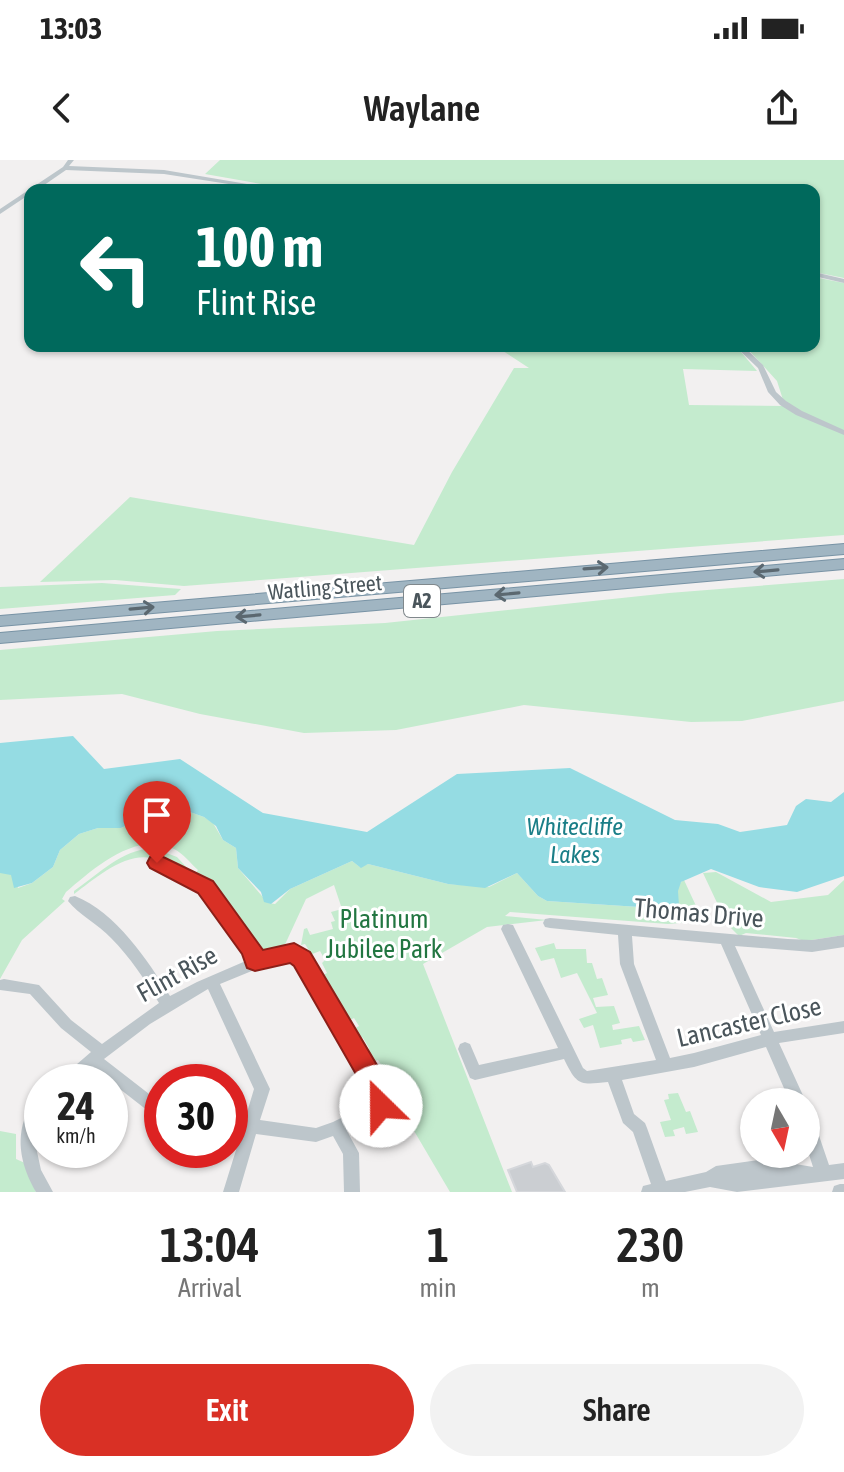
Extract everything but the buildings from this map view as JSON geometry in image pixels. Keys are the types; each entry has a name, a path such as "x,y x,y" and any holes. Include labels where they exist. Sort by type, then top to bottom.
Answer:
{"highway":[{"name":"Watling Street","path":"0,619 844,549"},
{"name":"Watling Street","path":"0,638 844,564"}],"street":[{"path":"41,184 65,168 71,160"},
{"path":"65,168 164,172 241,184"},
{"path":"0,212 24,196"},
{"path":"820,275 844,281"},
{"path":"745,352 765,372 766,382 775,396 793,410 843,433"},
{"path":"157,863 206,887 252,951 255,961"},
{"path":"75,901 106,921 109,931 128,944 168,1005"},
{"name":"Thomas Drive","path":"550,923 812,946 844,941"},
{"path":"508,929 574,1068 585,1078 613,1075 628,1118 639,1128 655,1190 710,1179 737,1184 804,1173 844,1171"},
{"path":"625,930 627,964 665,1065"},
{"path":"725,938 792,1088"},
{"name":"Flint Rise","path":"87,1064 147,1017 168,1005 255,961 294,952 302,959 382,1096 380,1106 337,1128"},
{"path":"212,982 261,1087 231,1192"},
{"path":"4,985 34,989 97,1055 144,1097"},
{"name":"Lancaster Close","path":"613,1075 844,1027"},
{"path":"465,1049 475,1073 568,1052"},
{"path":"248,1126 316,1135 337,1128 351,1153 352,1192"},
{"path":"820,1163 823,1172"},
{"path":"33,1168 45,1192"}],"green space":[{"path":"220,160 844,160 844,278 820,273 820,184 261,184 205,174"},
{"path":"820,278 844,283 844,535 184,586 115,580 40,582 130,497 414,545 452,472 514,368 529,368 505,352 741,352 757,371 683,369 689,405 785,406 777,381 750,352 820,352"},
{"path":"844,579 844,701 742,721 691,722 524,705 396,730 304,733 200,714 122,694 0,700 0,650 217,631 385,623 669,593"},
{"path":"102,583 181,589 175,595 0,609 0,587"},
{"name":"Platinum Jubilee Park","path":"162,810 187,811 213,823 223,840 236,848 238,868 268,903 275,904 290,889 352,861 360,867 368,864 448,884 489,887 517,873 538,896 547,901 670,909 684,880 703,921 668,924 510,912 505,916 547,920 487,927 423,964 512,1192 450,1192 400,1107 393,1102 377,1076 385,1071 378,1060 371,1063 367,1055 369,1048 363,1038 352,1030 359,1026 354,1018 346,1022 348,1016 325,977 321,976 327,973 320,951 307,956 310,952 305,944 301,945 304,929 307,928 310,935 333,929 331,922 335,921 331,912 342,909 334,885 306,899 282,951 265,956 259,952 259,946 215,884 195,874 198,870 181,853 160,844 130,848 102,863 66,892 62,899 65,901 22,940 0,979 0,839 18,888 32,883 53,867 60,850 79,834 98,828 121,828"},
{"path":"153,848 177,857 189,870 161,858 136,858 113,866 74,894 121,858"},
{"path":"716,872 771,902 828,895 844,880 844,935 809,943 796,938 746,933 739,936 727,924 703,873"},
{"path":"554,943 556,949 586,949 587,963 592,963 597,979 602,978 608,995 593,998 596,1007 614,1006 620,1023 612,1025 613,1030 639,1026 645,1040 633,1042 631,1038 621,1040 622,1044 600,1048 593,1025 584,1028 579,1019 597,1013 577,973 561,978 554,958 541,961 535,948"},
{"path":"678,1093 686,1112 690,1111 698,1132 686,1134 684,1127 673,1130 675,1136 665,1137 660,1122 671,1120 664,1100 669,1099 668,1094"},
{"path":"0,1131 16,1134 16,1159 24,1163 36,1192 0,1192"}],"water":[{"name":"Whitecliffe Lakes","path":"73,736 104,769 180,759 263,813 367,832 457,774 570,768 675,820 718,824 740,832 787,825 796,806 806,799 831,802 844,792 844,876 797,892 759,887 711,869 681,882 679,906 670,909 547,901 538,896 517,873 485,888 448,884 368,864 361,868 352,861 290,889 271,904 264,902 261,892 238,868 236,848 223,840 216,826 204,817 187,811 162,810 121,828 98,828 79,834 60,850 53,867 32,883 14,888 11,875 0,873 0,743"}],"route":[{"path":"157,863 206,887 252,951 255,961 294,952 302,959 381,1095 381,1106"}]}
